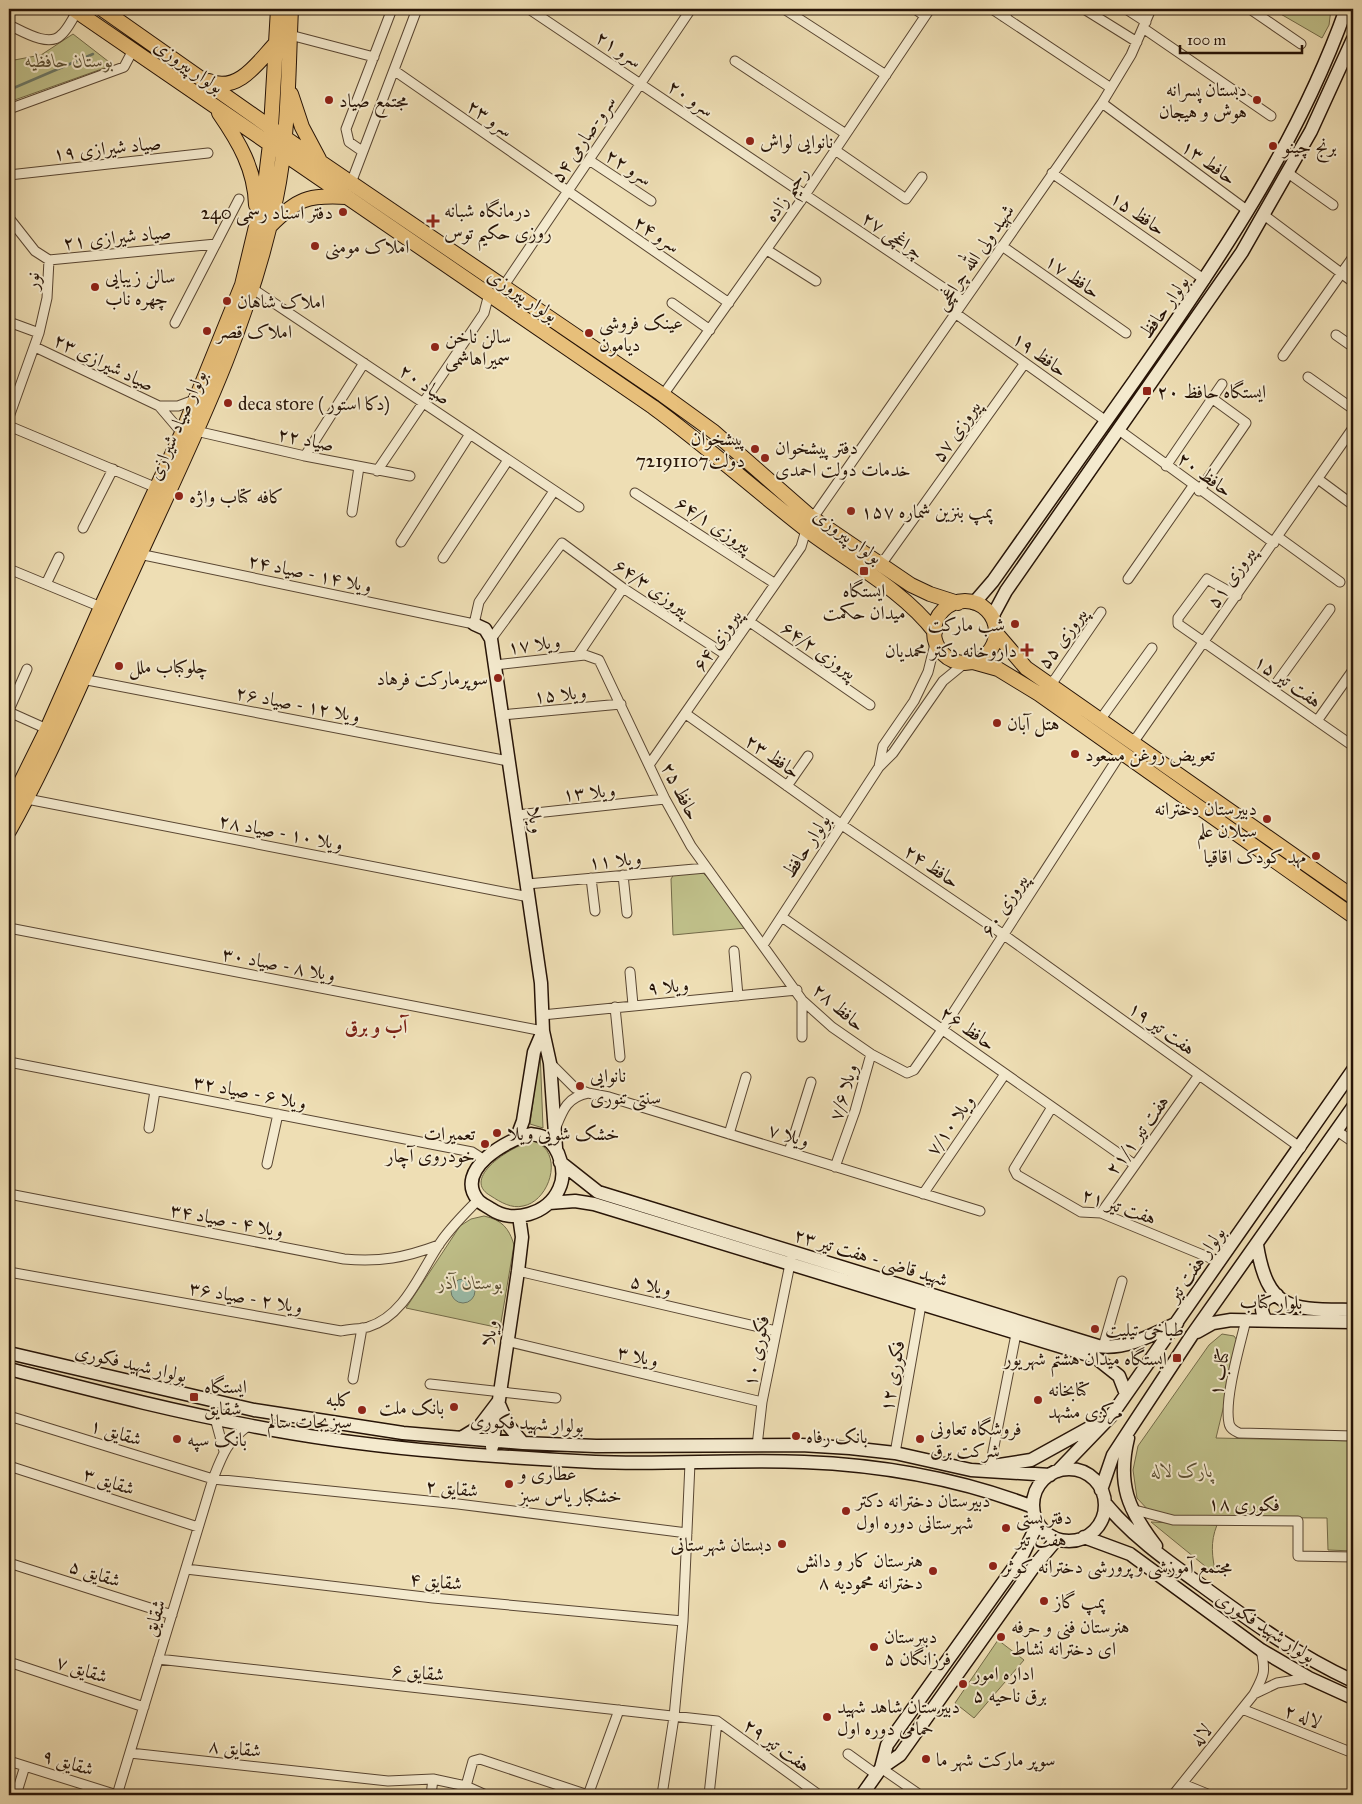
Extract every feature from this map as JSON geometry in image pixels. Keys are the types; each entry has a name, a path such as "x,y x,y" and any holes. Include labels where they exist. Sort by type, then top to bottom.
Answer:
{"main road":[{"name":"بولوار پیروزی","path":"102,9 351,183 663,394 714,432 808,523 876,561 910,585 958,603"},
{"name":"بولوار صیاد شیرازی","path":"9,806 47,729 70,691 82,679 139,554 189,432 253,288 263,227 264,193 272,127 278,9"},
{"name":"بولوار صیاد شیرازی","path":"9,831 27,799 101,607 158,488 189,432 196,399 263,227 283,154 292,9"},
{"name":"بولوار پیروزی","path":"75,10 690,434 808,523 911,605 935,636"},
{"path":"197,75 218,85 231,83 248,74 276,43"},
{"path":"287,83 296,112 321,162"},
{"path":"216,108 248,160 256,188 263,227 302,200 322,196 348,197"},
{"path":"1353,897 1026,668 996,633 992,617 981,606 974,603 958,603 950,606 939,617 935,636 938,648 950,659 998,669 1039,694 1353,916"},
{"path":"969,663 987,654 992,648 996,633"}],"street":[{"path":"362,151 349,142 346,128 392,9"},
{"path":"351,183 417,9"},
{"name":"سرو ۲۱","path":"529,9 640,84"},
{"name":"سرو-صارمی ۵۴","path":"501,284 506,282 691,9"},
{"path":"784,9 886,75"},
{"path":"915,9 927,12"},
{"path":"992,9 1111,88"},
{"path":"1004,17 1010,9"},
{"path":"1084,9 1137,42"},
{"path":"1126,9 1144,25 1271,116"},
{"name":"شهید ولی الله چراغچی","path":"808,523 1102,103 1137,42 1151,9"},
{"path":"1250,9 1301,44"},
{"name":"بولوار حافظ","path":"974,603 993,581 1205,280 1248,211 1297,124 1336,37 1346,9"},
{"path":"9,26 46,40 54,40 61,36 75,10"},
{"name":"رحیم زاده","path":"663,394 767,250 927,12"},
{"path":"290,35 374,57"},
{"name":"بولوار حافظ","path":"992,617 1006,591 1219,287 1264,215 1311,131 1353,40"},
{"path":"9,109 124,67 133,50"},
{"path":"735,61 846,134"},
{"name":"سرو ۲۳","path":"395,71 567,192"},
{"name":"سرو ۲۰","path":"640,84 805,195"},
{"name":"حافط ۱۳","path":"1102,103 1248,211"},
{"path":"835,150 906,199 922,177"},
{"name":"صیاد شیرازی ۱۹","path":"9,175 208,153"},
{"name":"سرو ۲۲","path":"589,160 651,201"},
{"path":"1288,172 1333,205"},
{"name":"حافظ ۱۵","path":"1052,173 1205,280"},
{"name":"سرو ۲۴","path":"567,192 729,303"},
{"name":"چراغچی ۲۷","path":"805,195 963,301"},
{"path":"175,324 239,199"},
{"path":"1264,215 1353,282"},
{"name":"صیاد شیرازی ۲۱","path":"9,218 35,251 49,260 216,244"},
{"name":"حافظ ۱۷","path":"1002,246 1126,333"},
{"path":"767,250 816,281"},
{"path":"1283,356 1353,257"},
{"name":"نور","path":"9,416 39,334 47,298 49,260"},
{"name":"صیاد ۲۰","path":"253,288 579,507"},
{"path":"377,471 484,313 489,294"},
{"path":"672,303 710,330"},
{"name":"حافظ ۱۹","path":"955,313 1106,421"},
{"path":"9,322 39,334"},
{"path":"1336,335 1353,347"},
{"name":"صیاد شیرازی ۲۳","path":"35,347 160,406"},
{"path":"304,456 364,363"},
{"name":"پیروزی ۵۷","path":"876,561 885,559 1024,363"},
{"path":"1308,377 1353,409"},
{"path":"1166,466 1222,384"},
{"path":"160,406 178,406 196,399"},
{"path":"1128,579 1246,423 1213,399"},
{"path":"160,406 189,432"},
{"path":"9,426 158,488"},
{"name":"پیروزی ۵۱","path":"1130,741 1137,737 1204,643 1353,428"},
{"name":"حافظ ۲۰","path":"1119,430 1196,488 1340,582"},
{"name":"صیاد ۲۲","path":"189,432 377,471 410,476"},
{"path":"401,542 470,434"},
{"path":"443,558 508,460"},
{"path":"352,512 359,467"},
{"path":"83,528 113,469"},
{"path":"1318,479 1353,505"},
{"path":"491,639 485,629 474,624 479,602 554,490"},
{"name":"پیروزی ۶۴/۱","path":"635,492 774,583"},
{"name":"پیروزی ۶۴","path":"649,765 750,622 774,583 801,547 808,523"},
{"name":"پیروزی ۶۴/۳","path":"491,639 562,543 623,588 726,655"},
{"name":"ویلا ۱۴ - صیاد ۲۴","path":"139,554 474,624"},
{"path":"46,584 58,557"},
{"path":"9,569 101,607"},
{"name":"هفت تیر ۱۵","path":"1237,596 1211,580 1204,581 1178,621 1178,624 1353,746"},
{"path":"578,655 623,588"},
{"path":"1272,689 1330,610"},
{"name":"پیروزی ۵۵","path":"1049,684 1056,679 1101,612"},
{"name":"پیروزی ۶۴/۲","path":"750,622 870,705"},
{"path":"879,767 883,746 914,700 928,672 935,636"},
{"name":"ویلا","path":"491,639 541,983 542,1031 550,1062 556,1148"},
{"path":"1100,720 1152,648"},
{"name":"حافظ ۲۵","path":"578,655 586,654 599,660 622,704 665,799 691,846 764,945"},
{"name":"ویلا ۱۷","path":"495,665 578,655"},
{"path":"879,767 893,753 943,681 969,663"},
{"path":"27,669 9,711 47,729"},
{"path":"1317,721 1353,670"},
{"name":"ویلا ۱۲ - صیاد ۲۶","path":"82,679 508,761"},
{"name":"ویلا ۱۵","path":"502,715 622,704"},
{"name":"حافظ ۲۳","path":"686,714 842,825"},
{"name":"پیروزی ۶۰","path":"911,1072 942,1030 1121,753"},
{"path":"787,786 808,756"},
{"name":"بولوار حافظ","path":"764,945 879,767"},
{"name":"ویلا ۱۰ - صیاد ۲۸","path":"27,799 529,897"},
{"name":"ویلا ۱۳","path":"516,815 665,799"},
{"name":"حافظ ۲۴","path":"842,825 1004,934"},
{"name":"ویلا ۱۱","path":"527,884 706,868"},
{"path":"623,875 627,914"},
{"path":"591,878 595,911"},
{"name":"حافظ ۲۶","path":"782,917 1135,1165"},
{"name":"ویلا ۸ - صیاد ۳۰","path":"9,928 542,1031"},
{"name":"هفت تیر ۱۹","path":"1004,934 1300,1148"},
{"name":"حافظ ۲۸","path":"764,945 797,990 802,1000 832,1027 871,1054 907,1073 911,1072"},
{"path":"734,951 738,996"},
{"path":"630,972 633,1006"},
{"name":"ویلا ۹","path":"542,1015 797,990"},
{"path":"802,1000 802,1037"},
{"path":"615,1007 620,1056"},
{"name":"ویلا","path":"517,1137 523,1121 534,1052 542,1031"},
{"name":"ویلا ۷/۶","path":"835,1167 855,1111 871,1054"},
{"name":"ویلا ۶ - صیاد ۳۲","path":"9,1062 472,1152 483,1159"},
{"path":"550,1062 575,1088 588,1093"},
{"name":"بولوار هفت تیر","path":"1054,1473 1111,1416 1353,1070"},
{"name":"ویلا ۷/۱۰","path":"922,1194 1005,1074"},
{"name":"هفت تیر ۲۱/۱","path":"1100,1213 1199,1075"},
{"path":"729,1134 746,1077"},
{"path":"789,1152 811,1082"},
{"path":"149,1128 155,1091"},
{"path":"555,1130 564,1106 572,1099 588,1093"},
{"name":"ویلا ۷","path":"588,1093 609,1097 980,1211"},
{"name":"هفت تیر ۲۱","path":"1052,1107 1014,1169 1017,1175 1080,1212 1100,1213 1220,1262"},
{"name":"بولوار هفت تیر","path":"1101,1490 1113,1455 1130,1429 1192,1335 1353,1107"},
{"path":"267,1164 278,1114"},
{"path":"1337,1131 1353,1142"},
{"path":"530,1134 545,1137 556,1148 562,1176 560,1189 549,1203 535,1213 519,1216 494,1211 478,1200 473,1190 473,1177 483,1159 517,1137 530,1134"},
{"name":"شهید قاضی - هفت تیر ۲۳","path":"560,1162 598,1192 792,1258 921,1305 1095,1357 1119,1376 1126,1394"},
{"name":"ویلا ۴ - صیاد ۳۴","path":"9,1194 344,1259 389,1260 439,1245"},
{"name":"ویلا ۲ - صیاد ۳۶","path":"9,1272 342,1330 369,1327 388,1316 402,1303 439,1245 460,1217 478,1200"},
{"name":"شهید قاضی - هفت تیر ۲۳","path":"549,1203 575,1201 594,1204 1108,1348"},
{"name":"ویلا","path":"491,1455 522,1237 519,1216"},
{"name":"بلوار کتاب","path":"1257,1245 1261,1269 1267,1285 1276,1295 1294,1306 1353,1310"},
{"name":"فکوری ۱۰","path":"757,1446 762,1402 792,1258"},
{"name":"ویلا ۵","path":"518,1271 776,1331"},
{"path":"1106,1364 1113,1358 1108,1348 1122,1281"},
{"path":"1266,1320 1261,1312 1262,1303 1268,1297 1276,1295"},
{"name":"فکوری ۱۲","path":"895,1453 921,1305"},
{"name":"بلوار کتاب","path":"1192,1335 1213,1323 1246,1320 1353,1322"},
{"name":"کتاب ۱","path":"1246,1320 1230,1403 1229,1423 1232,1430 1240,1434 1353,1436"},
{"path":"1108,1348 1146,1338 1177,1323"},
{"path":"354,1379 362,1328"},
{"path":"990,1467 1016,1334"},
{"name":"ویلا ۳","path":"506,1341 762,1402"},
{"name":"بولوار شهید فکوری","path":"9,1353 254,1410 326,1422 461,1438 596,1446 811,1446 895,1453 970,1470 1054,1473"},
{"name":"بولوار شهید فکوری","path":"9,1369 109,1395 248,1426 402,1447 597,1462 802,1462 892,1470 966,1485 1033,1507"},
{"path":"430,1384 499,1397 556,1398"},
{"path":"461,1438 479,1427 499,1397"},
{"path":"499,1397 508,1425 523,1443"},
{"name":"شقایق ۱","path":"9,1416 213,1479"},
{"path":"970,1470 1030,1460 1048,1452 1111,1416"},
{"path":"215,1418 224,1451"},
{"name":"شقایق","path":"117,1795 213,1479 224,1451 235,1435 248,1426"},
{"path":"1130,1429 1124,1455 1123,1474 1125,1492 1131,1509 1166,1560"},
{"path":"662,1795 674,1717 683,1621 690,1463"},
{"name":"شقایق ۳","path":"9,1466 198,1527"},
{"path":"1072,1470 1087,1474 1101,1490 1105,1503 1100,1523 1084,1537 1066,1541 1044,1530 1038,1523 1033,1507 1037,1488 1054,1473 1072,1470"},
{"name":"شقایق ۲","path":"213,1479 458,1504 687,1533"},
{"name":"بولوار شهید فکوری","path":"1105,1503 1142,1542 1270,1636 1317,1664 1353,1681"},
{"name":"فکوری ١٨","path":"1131,1509 1174,1520 1298,1521 1298,1556 1353,1557"},
{"path":"879,1772 887,1745 1022,1556 1038,1523"},
{"name":"بولوار شهید فکوری","path":"1084,1537 1130,1554 1261,1650 1309,1678 1353,1698"},
{"path":"862,1795 879,1772 900,1755 1035,1565 1057,1538"},
{"path":"1130,1554 1128,1548 1131,1543 1136,1540 1142,1542"},
{"name":"شقایق ۵","path":"9,1563 172,1614"},
{"name":"شقایق ۴","path":"186,1569 433,1598 683,1621"},
{"name":"لاله","path":"1173,1795 1254,1694 1264,1676 1265,1668 1261,1650"},
{"path":"955,1652 967,1662"},
{"name":"شقایق ۶","path":"158,1659 717,1721"},
{"name":"شقایق ۷","path":"9,1662 144,1707"},
{"name":"لاله","path":"1254,1694 1284,1681 1309,1678"},
{"name":"لاله ۲","path":"1242,1709 1353,1753"},
{"path":"466,1786 473,1761 480,1759 588,1795 619,1710"},
{"path":"708,1795 717,1721"},
{"name":"هفت تیر ۲۹","path":"717,1721 819,1795"},
{"name":"شقایق ۸","path":"130,1753 388,1781 433,1779 466,1786 486,1795"},
{"path":"848,1754 920,1795"},
{"name":"شقایق ۹","path":"9,1761 117,1795"},
{"path":"16,1795 25,1766"},
{"path":"431,1795 433,1779"},
{"path":"1183,1784 1210,1795"}],"green space":[{"path":"1272,9 1331,9 1329,25 1322,38"},
{"name":"بوستان حافظیه","path":"73,34 113,65 9,102 9,61 41,55"},
{"path":"703,873 746,928 673,935 671,879 674,874"},
{"path":"540,1050 543,1128 530,1124"},
{"path":"534,1141 544,1147 551,1163 551,1173 548,1182 538,1198 531,1203 515,1207 498,1201 483,1189 481,1180 485,1171 493,1162 515,1148"},
{"name":"بوستان آذر","path":"484,1216 500,1222 507,1229 514,1245 500,1328 406,1308 460,1226 471,1219"},
{"name":"پارک لاله","path":"1222,1334 1234,1336 1239,1343 1216,1438 1353,1441 1353,1551 1328,1550 1327,1518 1174,1517 1150,1512 1137,1498 1133,1470 1138,1446 1209,1345"},
{"path":"1151,1522 1217,1525 1213,1537 1212,1550 1216,1575"},
{"path":"998,1640 1024,1660 974,1718 955,1703"}],"shaded area":[{"path":"463,1279 472,1282 475,1291 472,1300 463,1303 454,1300 451,1291 454,1282"}],"waterway":[{"path":"302,12 307,9"},
{"path":"9,90 93,54"}],"place":[{"name":"مجتمع صیاد","path":"329,100"},
{"name":"دبستان پسرانه هوش و هیجان","path":"1257,100"},
{"name":"نانوایی لواش","path":"750,141"},
{"name":"برنج چینو","path":"1273,146"},
{"name":"دفتر اسناد رسمی 240","path":"343,212"},
{"name":"درمانگاه شبانه روزی حکیم توس","path":"433,221"},
{"name":"املاک مومنی","path":"315,246"},
{"name":"سالن زیبایی چهره ناب","path":"95,287"},
{"name":"املاک شاهان","path":"227,301"},
{"name":"املاک قصر","path":"207,331"},
{"name":"عینک فروشی دیامون","path":"589,333"},
{"name":"سالن ناخن سمیراهاشمی","path":"435,347"},
{"name":"ایستگاه حافظ ۲۰","path":"1147,391"},
{"name":"deca store ( دکا استور)","path":"228,403"},
{"name":"پیشخوان دولت72191107","path":"755,449"},
{"name":"دفتر پیشخوان خدمات دولت احمدی","path":"765,458"},
{"name":"کافه کتاب واژه","path":"179,496"},
{"name":"پمپ بنزین شماره ۱۵۷","path":"851,511"},
{"name":"ایستگاه میدان حکمت","path":"864,571"},
{"name":"شب مارکت","path":"1015,624"},
{"name":"داروخانه دکتر محمدیان","path":"1027,650"},
{"name":"چلوکباب ملل","path":"119,666"},
{"name":"سوپرمارکت فرهاد","path":"498,678"},
{"name":"هتل آبان","path":"997,723"},
{"name":"تعویض روغن مسعود","path":"1075,754"},
{"name":"دبیرستان دخترانه سبلان علم","path":"1267,819"},
{"name":"مهد کودک اقاقیا","path":"1316,856"},
{"name":"نانوایی سنتی تنوری","path":"580,1086"},
{"name":"خشک شویی ویلا","path":"497,1133"},
{"name":"تعمیرات خودروی آچار","path":"485,1144"},
{"name":"طباخی تیلیت","path":"1095,1329"},
{"name":"ایستگاه میدان هشتم شهریور","path":"1177,1358"},
{"name":"ایستگاه شقایق","path":"194,1397"},
{"name":"کتابخانه مرکزی مشهد","path":"1038,1400"},
{"name":"بانک ملت","path":"454,1407"},
{"name":"کلبه سبزیجات سالم","path":"362,1410"},
{"name":"بانک رفاه","path":"796,1436"},
{"name":"بانک سپه","path":"177,1439"},
{"name":"فروشگاه تعاونی شرکت برق","path":"920,1439"},
{"name":"عطاری و خشکبار یاس سبز","path":"509,1484"},
{"name":"دبیرستان دخترانه دکتر شهرستانی دوره اول","path":"846,1511"},
{"name":"دفتر پستی هفت تیر","path":"1006,1528"},
{"name":"دبستان شهرستانی","path":"782,1544"},
{"name":"مجتمع آموزشی و پرورشی دخترانه کوثر","path":"993,1566"},
{"name":"هنرستان کار و دانش دخترانه محمودیه ۸","path":"933,1571"},
{"name":"پمپ گاز","path":"1044,1601"},
{"name":"هنرستان فنی و حرفه ای دخترانه نشاط","path":"1001,1637"},
{"name":"دبیرستان فرزانگان ۵","path":"874,1647"},
{"name":"اداره امور برق ناحیه ۵","path":"963,1684"},
{"name":"دبیرستان شاهد شهید حمامی دوره اول","path":"827,1717"},
{"name":"سوپر مارکت شهر ما","path":"926,1759"}],"district":[{"name":"آب و برق","path":"376,1026"}]}
